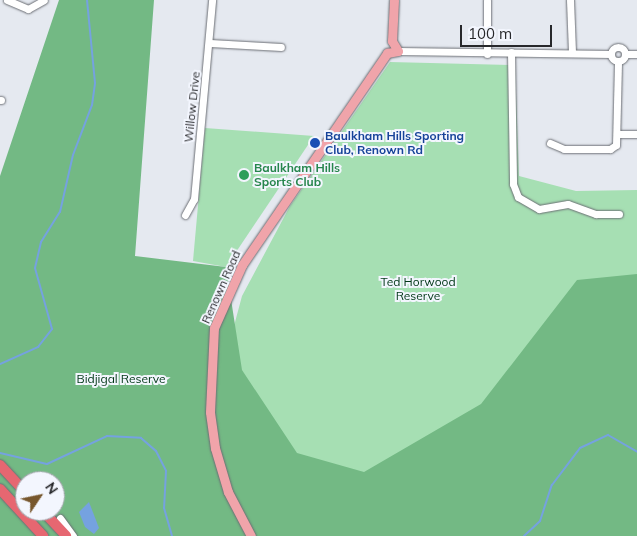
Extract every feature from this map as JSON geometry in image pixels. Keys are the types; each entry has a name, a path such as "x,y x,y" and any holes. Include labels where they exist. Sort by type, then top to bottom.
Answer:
{"highway":[{"path":"0,465 15,481"},
{"path":"0,489 43,536"},
{"path":"52,521 66,536"}],"main road":[{"path":"387,53 398,51 392,41 394,0"},
{"name":"Renown Road","path":"251,536 228,492 215,448 210,412 214,328 242,265 387,53 386,44 392,41"}],"street":[{"path":"7,0 28,9 44,0"},
{"name":"Willow Drive","path":"185,215 194,199 210,43 212,0"},
{"path":"487,0 487,54"},
{"path":"570,0 572,52"},
{"path":"210,43 282,47"},
{"path":"611,54 618,47 626,54 637,54"},
{"path":"398,51 487,54 511,52 611,54 618,61 616,145 610,149 564,149 550,143"},
{"path":"511,52 513,184 518,197 539,209 568,204 596,214 620,214"},
{"path":"618,61 626,54"},
{"path":"617,134 637,134"},
{"path":"62,521 73,536"}],"green space":[{"name":"Bidjigal Reserve","path":"59,0 154,0 135,256 226,267 242,370 297,453 364,472 481,404 577,280 637,274 637,536 0,536 0,176"},
{"name":"Ted Horwood Reserve","path":"390,62 515,65 519,176 576,191 637,190 637,300 384,495 317,476 219,382 242,296 290,206"},
{"name":"Baulkham Hills Sports Club","path":"205,128 314,136 226,267 193,261"}],"water":[{"path":"89,502 99,528 94,534 85,527 79,512"}],"waterway":[{"path":"0,364 38,347 52,329 35,268 41,242 60,212 73,155 92,105 95,83 87,0"},
{"path":"524,536 540,521 552,485 580,448 608,435 637,452"},
{"path":"0,453 47,464 107,436 141,438 156,451 166,471 164,508 172,536"}],"place":[{"name":"Baulkham Hills Sporting Club, Renown Rd","path":"315,143"},
{"name":"Baulkham Hills Sports Club","path":"244,175"}]}
